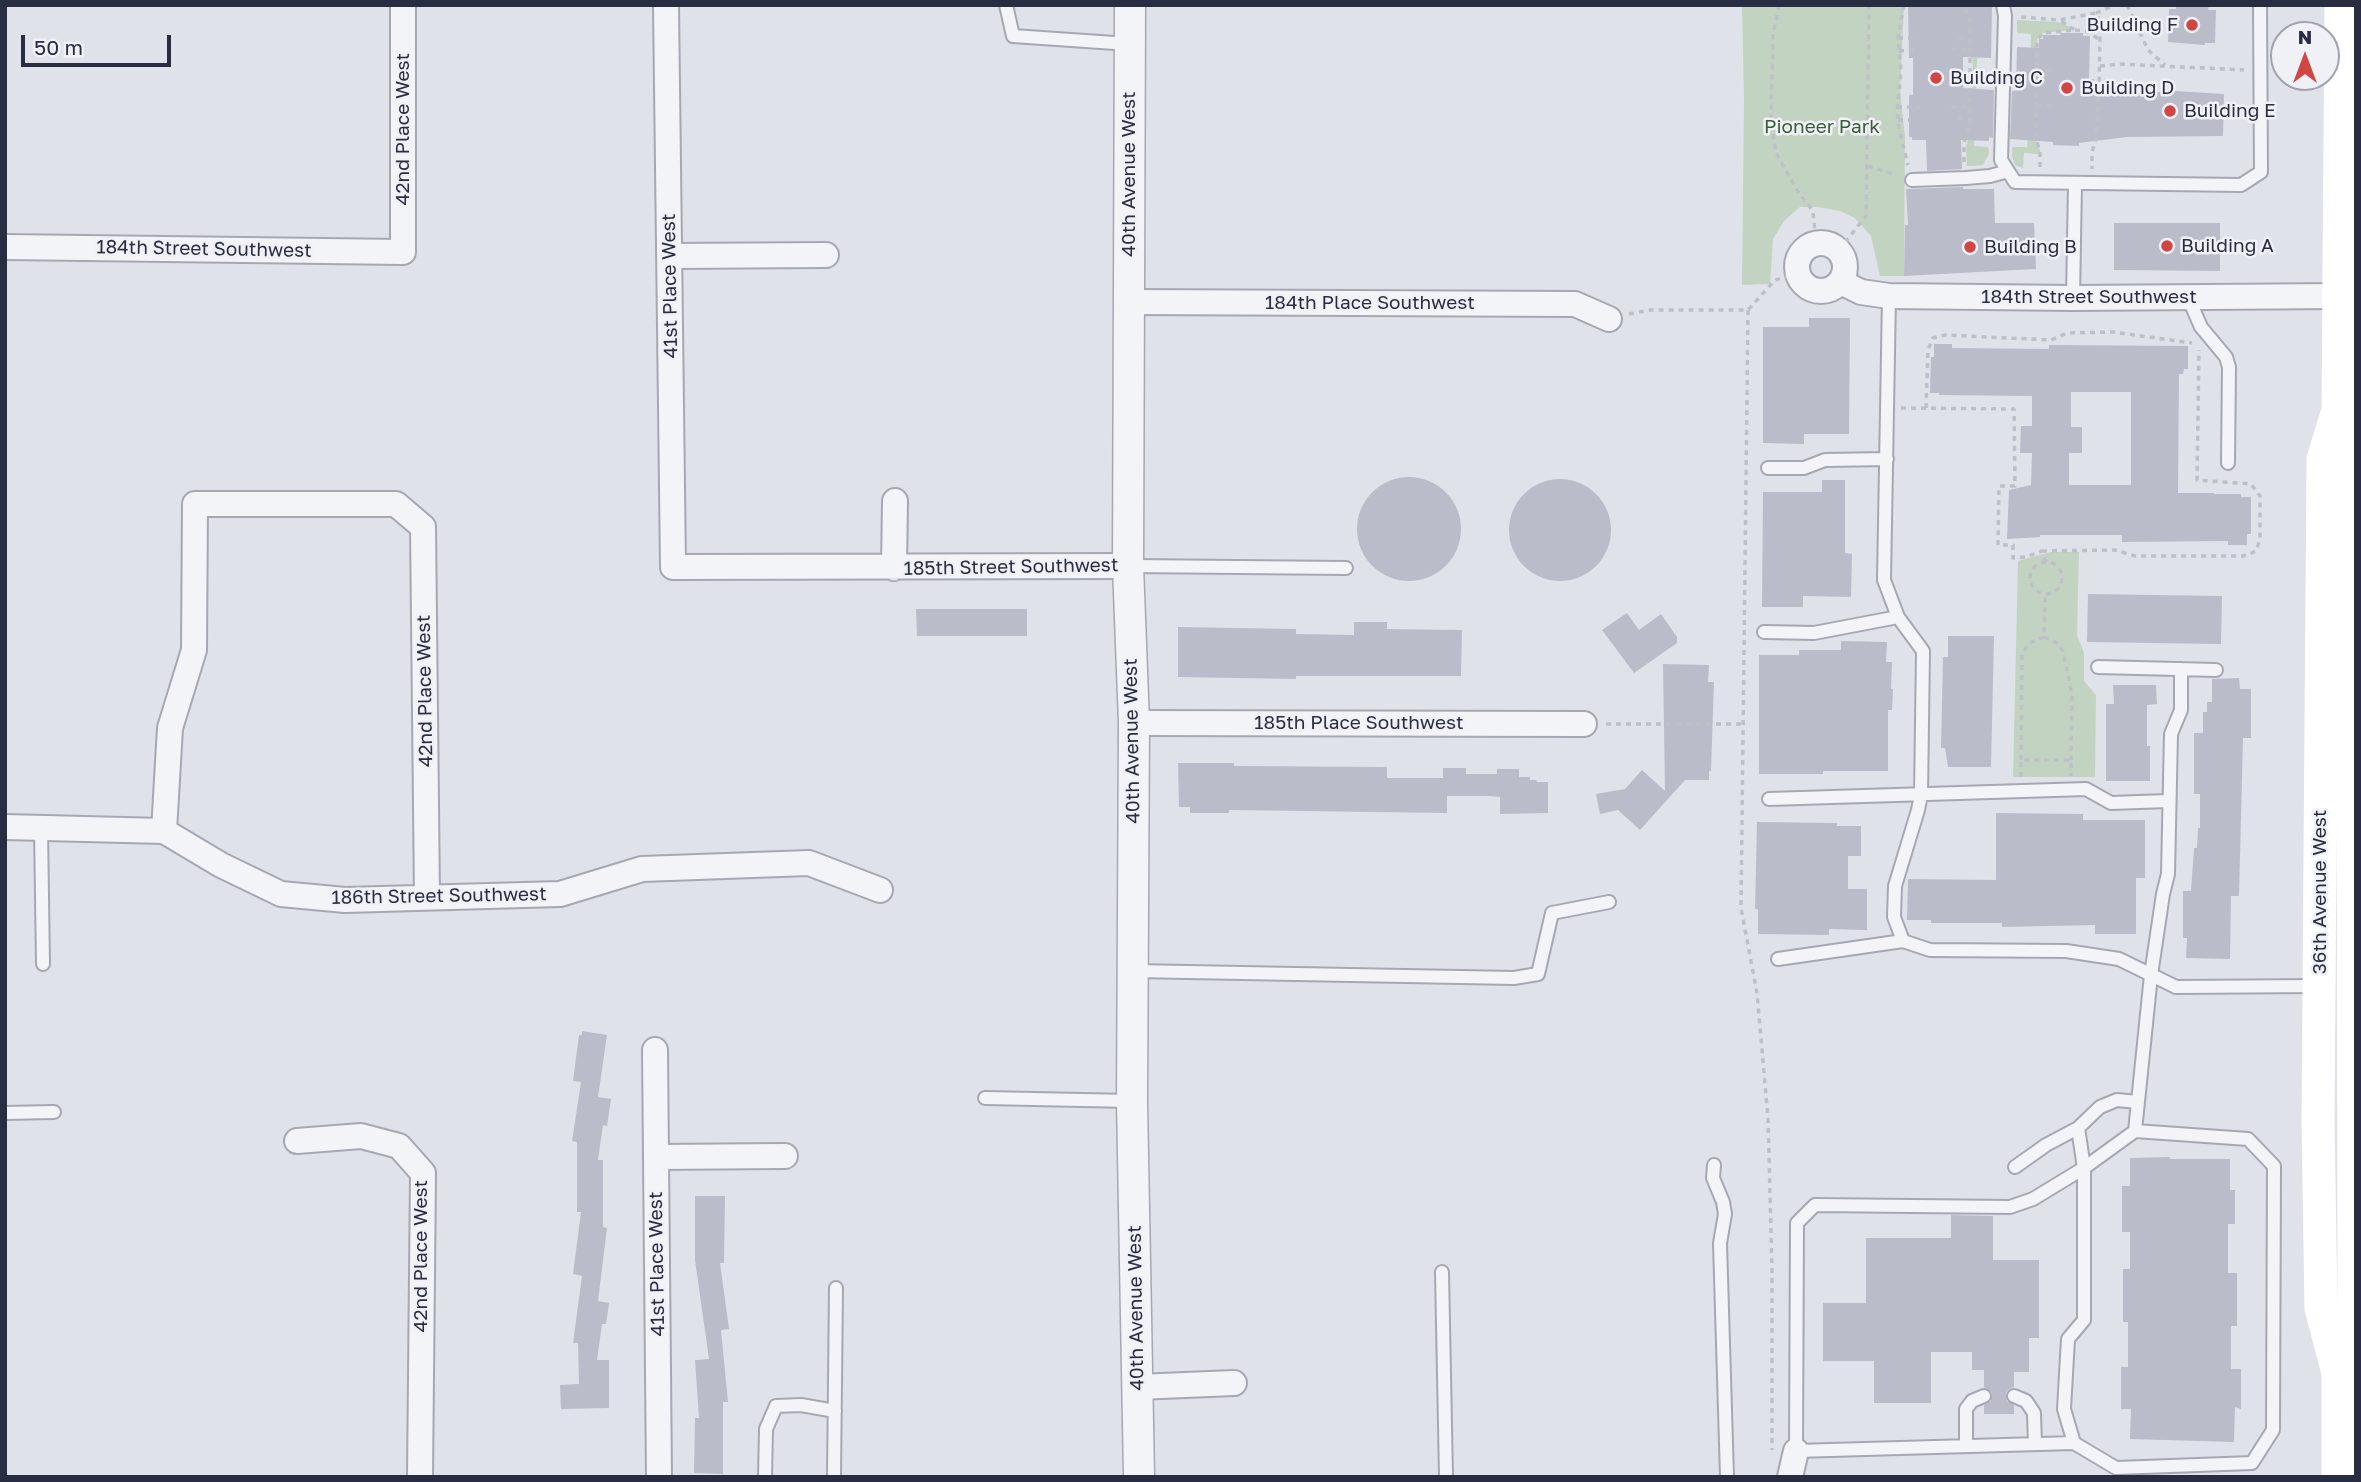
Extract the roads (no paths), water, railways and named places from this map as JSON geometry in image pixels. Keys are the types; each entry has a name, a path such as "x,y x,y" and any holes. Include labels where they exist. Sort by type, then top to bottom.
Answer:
{"main road":[{"name":"36th Avenue West","path":"2338,1477 2338,1373 2354,1304 2355,1242 2336,986 2340,647 2356,465 2338,410 2350,297 2341,5"},
{"name":"36th Avenue West","path":"2336,986 2318,1121 2321,1308 2338,1373"}],"street":[{"name":"42nd Place West","path":"403,5 403,252"},
{"name":"41st Place West","path":"666,5 673,567"},
{"name":"40th Avenue West","path":"1130,5 1128,566 1134,723 1132,1101 1139,1477"},
{"name":"184th Street Southwest","path":"5,247 403,252"},
{"name":"184th Street Southwest","path":"1828,247 1846,265 1841,282 1829,290 1814,290 1807,286 1798,274 1797,267 1802,251 1828,247"},
{"path":"670,256 826,255"},
{"name":"184th Street Southwest","path":"1841,282 1861,292 1889,296 2350,297"},
{"name":"184th Place Southwest","path":"1129,302 1575,304 1608,319"},
{"name":"185th Street Southwest","path":"894,568 895,501"},
{"name":"42nd Place West","path":"164,831 170,728 194,650 195,504 396,504 422,527 428,897"},
{"name":"185th Street Southwest","path":"673,567 1128,566"},
{"name":"185th Place Southwest","path":"1134,723 1584,724"},
{"name":"186th Street Southwest","path":"5,827 164,831 281,894 345,900 560,894 642,869 809,863 880,890"},
{"name":"41st Place West","path":"655,1050 659,1477"},
{"name":"42nd Place West","path":"298,1141 361,1136 399,1146 423,1173 420,1477"},
{"path":"656,1157 785,1156"},
{"path":"1137,1387 1234,1383"},
{"path":"1784,1452 1790,1477"},
{"path":"1784,1452 1800,1477"}],"lane":[{"path":"1006,5 1013,36 1130,44"},
{"path":"2004,10 2001,160 2015,182 2241,185 2261,172 2260,5"},
{"path":"1912,180 1990,176 2008,171"},
{"path":"2073,298 2075,184"},
{"path":"1889,296 1884,580 1898,617 1923,651 1919,810 1895,886 1894,917 1903,941"},
{"path":"2188,297 2202,327 2226,357 2229,367 2228,463"},
{"path":"1768,468 1804,468 1825,460 1886,459"},
{"path":"1128,566 1346,568"},
{"path":"1763,632 1814,633 1898,617"},
{"path":"2098,667 2216,670"},
{"path":"2135,1131 2151,975 2168,874 2171,734 2181,709 2181,669"},
{"path":"1769,799 2086,789 2111,803 2168,801"},
{"path":"41,828 43,964"},
{"path":"1133,971 1514,978 1538,974 1552,913 1609,902"},
{"path":"1778,959 1903,941 1930,950 2078,953 2119,959 2176,988 2336,986"},
{"path":"985,1098 1132,1101"},
{"path":"2015,1167 2046,1144 2078,1128 2100,1107 2117,1100 2138,1102"},
{"path":"5,1113 54,1112"},
{"path":"2074,1443 2064,1409 2068,1339 2084,1320 2084,1168 2078,1128"},
{"path":"2135,1131 2248,1139 2274,1166 2273,1430 2252,1463 2116,1468 2074,1443 1784,1452 1797,1223 1815,1205 2010,1207 2033,1199 2084,1168 2135,1131"},
{"path":"1714,1165 1713,1178 1725,1214 1720,1243 1727,1477"},
{"path":"1442,1272 1446,1477"},
{"path":"834,1477 836,1288"},
{"path":"1966,1446 1966,1409 1972,1401 1984,1396"},
{"path":"2014,1396 2026,1401 2034,1413 2035,1444"},
{"path":"765,1477 766,1429 776,1406 801,1405 835,1411"}],"place":[{"name":"Building F","path":"2192,25"},
{"name":"Building C","path":"1936,78"},
{"name":"Building D","path":"2067,88"},
{"name":"Building E","path":"2170,111"},
{"name":"Building A","path":"2167,246"},
{"name":"Building B","path":"1970,247"}],"park label":[{"name":"Pioneer Park","path":"1822,127"}]}
